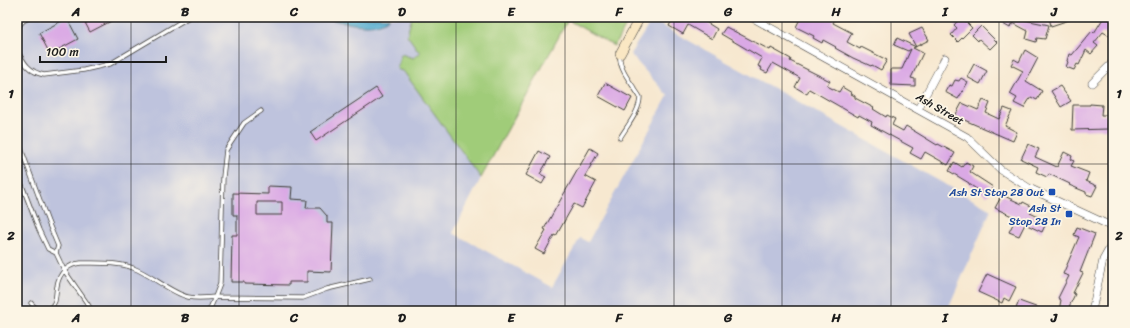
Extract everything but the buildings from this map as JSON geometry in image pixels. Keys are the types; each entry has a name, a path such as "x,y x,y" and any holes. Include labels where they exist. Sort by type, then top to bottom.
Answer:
{"street":[{"path":"620,54 640,17"},
{"name":"Ash Street","path":"751,17 967,137 1001,170 1029,188 1113,227"},
{"path":"918,109 945,58"},
{"path":"1092,83 1113,62"},
{"path":"17,138 17,144"},
{"path":"1092,311 1103,260 1113,242"}],"lane":[{"path":"17,28 23,21 30,17"},
{"path":"17,50 29,70 39,74 44,75 84,70 110,64 189,17"},
{"path":"620,54 619,61 622,68 640,97 640,103 620,138"},
{"path":"209,311 220,284 223,177 226,150 244,123 261,112"},
{"path":"17,138 58,246 56,253"},
{"path":"17,172 39,230 48,249 56,253 64,270 89,306 90,311"},
{"path":"31,303 35,308 42,311 48,310 52,307 55,300 59,279 64,270 75,264 120,265 133,268 186,297 199,298 303,298 327,288 370,279"},
{"path":"52,307 54,311"}],"shaded area":[{"path":"17,17 412,17 407,35 420,53 397,69 404,72 481,178 453,233 552,287 580,238 588,242 668,96 630,54 652,20 991,210 947,311 17,311"}],"green space":[{"path":"412,17 631,17 614,46 568,20 481,178 404,72 397,69 401,54 413,58 420,53 407,35"}],"water":[{"path":"321,17 390,17 383,22 366,25 347,23"}],"place":[{"name":"Ash St Stop 28 Out","path":"1052,192"},
{"name":"Ash St Stop 28 In","path":"1069,214"}]}
